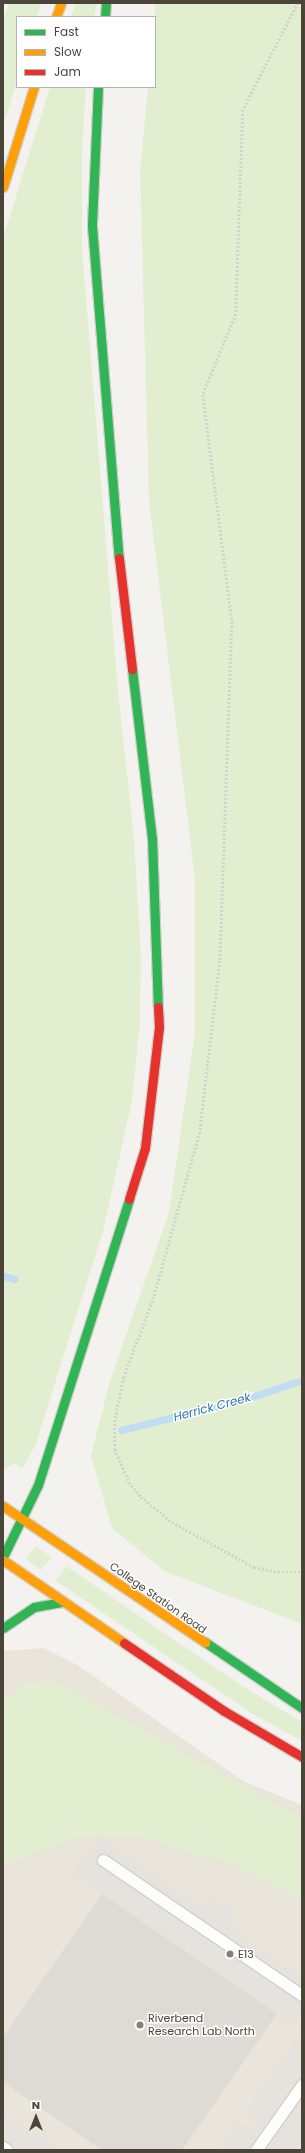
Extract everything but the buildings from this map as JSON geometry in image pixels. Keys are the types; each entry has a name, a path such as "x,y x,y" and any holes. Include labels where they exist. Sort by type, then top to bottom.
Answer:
{"main road":[{"path":"56,16 61,3"},
{"path":"105,16 106,3"},
{"path":"3,187 34,88"},
{"path":"98,88 92,226 97,304 119,558 152,838 159,1027 145,1148 82,1352 38,1485 3,1559 62,1602 224,1711 302,1757"},
{"name":"College Station Road","path":"3,1506 302,1708"},
{"path":"3,1628 34,1607 62,1602"}],"lane":[{"path":"103,1860 302,1995"},
{"path":"256,2150 302,2085"},
{"path":"3,2147 7,2150"}],"path":[{"path":"298,3 243,110 236,314 203,395 232,622 220,961 200,1132 154,1296 124,1377 115,1420 115,1449 137,1492 172,1522 254,1567 278,1572 302,1572"}],"shaded area":[{"path":"44,1648 79,1666 243,1781 302,1805 302,2150 3,2150 3,1651"},
{"name":"E13","path":"100,1836 192,1901 206,1903 213,1897 233,1911 231,1925 236,1932 302,1977 302,2014 294,2027 72,1873"},
{"path":"300,2032 302,2141 296,2150 217,2150 238,2121 251,2129 255,2127 256,2121 244,2112"},
{"path":"3,2111 60,2150 3,2150"}],"green space":[{"path":"9,3 41,3 37,16 16,16 16,84 3,125 3,22"},
{"path":"76,3 97,3 94,16 71,16"},
{"path":"155,3 302,3 302,1624 164,1571 112,1528 91,1456 110,1381 169,1212 195,1033 195,880 149,501 140,171 148,88 156,88"},
{"path":"50,88 86,88 82,148 82,249 118,691 134,838 141,957 140,1023 132,1100 104,1228 35,1446 22,1469 15,1463 4,1469 3,238"},
{"path":"36,1546 51,1557 41,1570 26,1559"},
{"path":"66,1566 242,1686 302,1722 302,1741 253,1714 56,1581"},
{"path":"56,1682 302,1818 302,1899 231,1864 140,1837 76,1837 3,1866 3,1703 24,1683"}],"waterway":[{"path":"3,1276 15,1279"},
{"name":"Herrick Creek","path":"121,1430 246,1399 302,1380"}],"traffic: fast":[{"path":"105,16 106,3"},
{"path":"98,88 92,226 119,558"},
{"path":"132,669 152,838 158,1007"},
{"path":"3,1557 38,1485 129,1199"},
{"path":"3,1628 34,1607 62,1602"},
{"path":"205,1642 302,1708"}],"traffic: slow":[{"path":"56,16 61,3"},
{"path":"3,187 34,88"},
{"path":"3,1506 205,1642"},
{"path":"3,1560 124,1643"}],"traffic: jam":[{"path":"119,558 132,669"},
{"path":"129,1199 145,1148 159,1027 158,1007"},
{"path":"124,1643 224,1711 302,1757"}],"place":[{"name":"E13","path":"230,1954"},
{"name":"Riverbend Research Lab North","path":"140,2025"}]}
